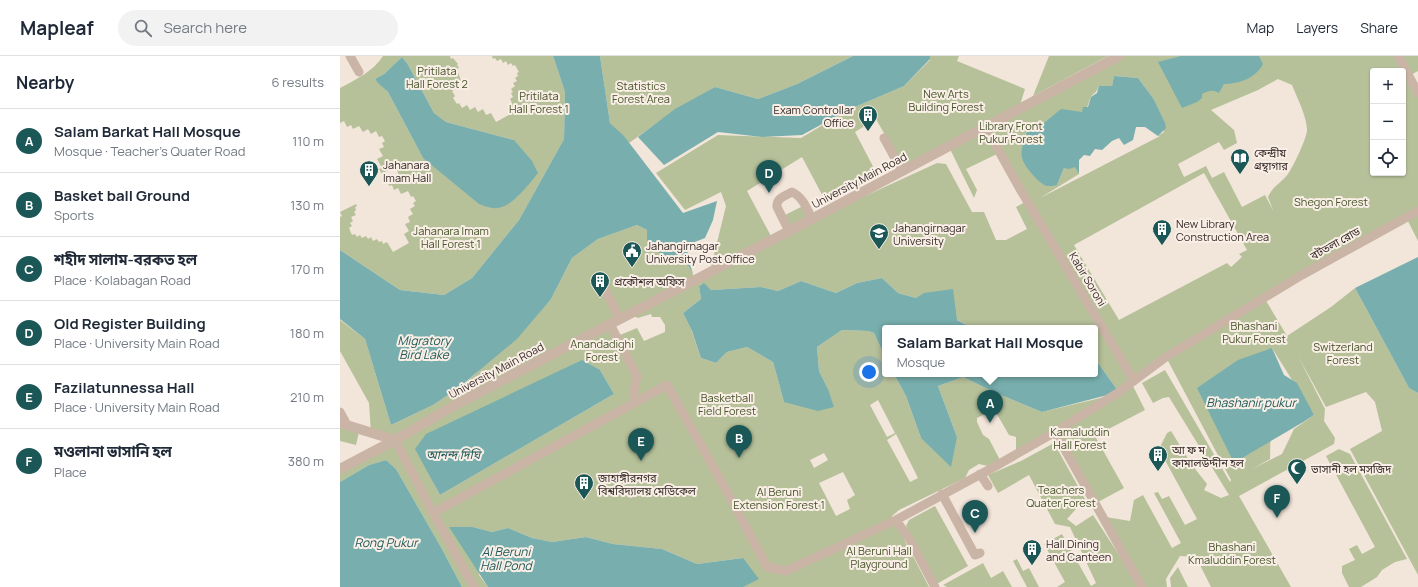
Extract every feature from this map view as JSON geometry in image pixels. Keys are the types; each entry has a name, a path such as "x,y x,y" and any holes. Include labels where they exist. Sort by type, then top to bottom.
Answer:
{"street":[{"path":"350,56 359,72"},
{"name":"University Main Road","path":"340,469 395,440 461,402 1120,56"},
{"path":"1398,56 1415,80 1418,93"},
{"name":"Kabir Soroni","path":"985,126 1019,190 1134,381"},
{"path":"884,138 902,171"},
{"path":"789,231 777,207 777,204 779,200 792,192 801,198 812,219"},
{"name":"বটতলা রোড","path":"634,403 667,385 724,486 767,567 786,571 896,520 1055,432 1119,392 1166,357 1265,297 1418,211"},
{"path":"601,282 620,319"},
{"path":"433,513 634,403 634,386 636,376 610,324"},
{"path":"340,412 344,424 395,440 474,587"},
{"path":"1055,432 1142,587"},
{"path":"980,474 988,486"},
{"path":"942,494 975,554 980,553"},
{"path":"896,520 910,540 935,587"}],"green space":[{"path":"383,56 450,56 451,59 453,58 458,64 457,65 459,68 457,69 461,81 455,83 457,88 452,91 455,96 453,98 457,104 459,103 462,108 467,105 470,110 475,107 478,112 483,109 486,115 491,113 496,122 512,113 508,105 512,103 510,99 513,97 511,93 513,92 511,89 515,86 513,83 517,81 515,78 518,76 517,73 519,72 515,65 513,66 511,63 508,65 506,61 503,63 501,59 497,61 495,58 493,59 492,56 553,56 565,92 564,139 519,220 472,278 444,295 400,290 340,250 340,217 342,216 340,212 356,204 356,210 354,212 356,215 351,217 353,221 350,223 352,226 349,228 352,235 355,234 357,237 360,235 362,238 366,236 368,239 371,237 373,241 377,239 379,242 382,241 383,244 387,242 393,252 409,243 404,234 409,231 405,224 410,222 408,217 413,214 410,209 415,206 413,203 416,201 413,196 411,197 408,191 401,194 398,188 394,190 392,185 389,186 388,183 393,180 397,180 398,183 402,181 394,164 389,166 390,169 382,174 379,169 382,168 377,159 383,156 379,149 384,147 382,143 385,141 382,136 379,137 376,131 371,134 368,129 363,132 359,126 353,129 351,125 347,127 344,121 340,123 340,88 364,75","holes":["402,57 407,63 434,113 446,122 514,140 423,158 388,92 375,79 384,74"]},
{"name":"Statistics Forest Area","path":"600,56 853,56 797,84 758,99 715,87 664,118 629,143 610,123"},
{"name":"New Arts Building Forest","path":"930,56 959,56 957,61 1025,89 1020,105 903,167 876,119 855,132 878,176 849,190 827,204 802,157 747,191 771,236 711,267 726,206 721,192 685,210 656,173 718,135 801,138 848,110 904,86 930,60"},
{"path":"1049,56 1108,56 1033,96"},
{"path":"1119,56 1418,56 1418,71 1409,76 1418,93 1418,241 1406,217 1265,299 1287,336 1331,307 1355,288 1409,388 1418,393 1418,575 1350,449 1382,431 1375,402 1366,392 1326,407 1298,356 1325,409 1324,421 1335,438 1334,444 1239,496 1291,587 1211,587 1196,557 1180,556 1166,579 1167,587 1145,587 1106,517 1130,521 1134,500 1143,495 1172,548 1181,543 1154,493 1158,492 1162,499 1169,496 1185,525 1197,519 1159,449 1167,433 1171,431 1192,465 1207,484 1204,490 1221,498 1229,495 1169,397 1153,403 1142,383 1165,370 1230,482 1231,480 1166,357 1119,392 1098,363 1098,325 967,325 916,298 898,293 882,278 857,283 836,293 801,281 778,291 761,287 711,290 702,284 699,286 701,299 683,313 691,329 701,358 716,363 727,352 747,347 773,362 784,402 828,389 819,371 817,347 842,330 868,331 874,333 882,350 882,377 896,377 906,396 921,438 957,437 938,386 963,377 996,393 1042,412 1117,394 1016,451 1016,437 1009,435 994,409 977,418 977,422 983,435 989,439 1000,460 988,466 979,464 969,470 965,478 899,510 892,516 929,587 738,587 743,558 697,564 662,549 613,544 586,537 552,542 532,538 508,528 492,532 473,527 479,575 488,587 462,587 396,469 386,460 369,465 340,482 340,470 395,440 371,433 369,403 340,351 340,320 365,339 391,425 433,405 473,376 551,299 572,258 598,239 637,225 647,230 685,260 693,274 693,277 610,324 637,376 634,403 667,382 637,397 638,372 620,335 637,328 644,341 665,332 665,325 660,317 652,317 651,314 638,318 633,316 789,231 937,163 946,164 972,212 984,212 996,240 1006,240 1027,229 1016,207 1025,202 1000,152 992,124","holes":["1114,76 1138,78 1153,98 1164,132 1158,136 1160,136 1040,198 1079,174 1075,166 1064,168 1057,185 1022,144 1027,130 1082,112 1085,110 1091,97 1099,86 1112,86","1278,79 1292,85 1305,118 1307,133 1300,152 1288,174 1272,190 1268,197 1273,210 1265,195 1242,207 1224,172 1212,178 1206,166 1184,177 1178,164 1219,142 1224,150 1237,143 1234,130 1211,110 1258,90","1204,173 1247,250 1239,254 1242,257 1231,267 1227,263 1119,320 1074,245","1272,348 1314,415 1294,429 1282,454 1252,469 1270,459","600,370 614,394 440,495 433,482","878,400 895,433 887,437 870,405","896,434 918,478 910,482 887,440","824,453 828,460 814,468 810,460","843,472 855,495 847,500 850,509 836,516 819,483"]},
{"path":"985,131 997,154 966,169 977,190 974,198 950,149"},
{"path":"803,206 809,219 791,227 785,215"},
{"name":"Kamaluddin Hall Forest","path":"1133,386 1145,410 1095,436 1124,488 1098,502 1058,432"},
{"path":"340,426 359,432 356,445 340,441"},
{"name":"Teachers Quater Forest","path":"1054,443 1085,499 1067,519 1076,526 1093,515 1140,587 1057,587 1065,582 1044,544 1062,534 1091,586 1096,583 1070,527 1055,524 1029,475 998,493 988,475 1021,461"},
{"path":"1339,449 1350,454 1407,559 1395,562 1382,570 1377,577 1361,587 1349,587 1342,573 1342,566 1355,560 1349,549 1357,545 1362,554 1375,547 1326,456"},
{"path":"935,506 968,566 935,585 906,526 909,520"},
{"path":"1017,559 1023,571 1029,568 1039,587 1027,587 1013,561"},
{"path":"983,563 991,578 1003,571 1012,587 947,587 943,585"},
{"name":"Bhashani Kmaluddin Forest","path":"1178,567 1188,587 1171,587 1170,578"}],"water":[{"name":"Migratory Bird Lake","path":"553,56 600,56 610,123 624,136 683,213 717,201 713,220 705,238 692,243 687,254 693,274 685,260 676,264 664,257 647,242 647,230 637,225 598,239 572,258 551,299 517,339 457,389 433,405 391,425 365,339 340,319 340,250 400,290 444,295 472,278 519,220 564,139 565,92"},
{"path":"853,56 930,56 930,59 904,86 848,110 802,135 762,137 718,132 664,165 638,137 675,109 715,87 758,99 797,84"},
{"path":"1181,56 1259,56 1263,64 1252,76 1235,83 1224,84 1219,93 1212,91 1206,92 1202,94 1202,98 1197,102 1182,108 1158,62"},
{"path":"402,57 407,63 434,113 446,122 514,140 532,161 538,173 515,199 498,208 479,204 423,158 388,92 375,79 384,74"},
{"path":"1114,76 1138,78 1153,98 1166,128 1158,136 1145,127 1136,127 1133,140 1124,145 1119,138 1112,141 1102,150 1095,149 1090,156 1084,155 1079,160 1079,174 1075,167 1069,169 1064,168 1057,185 1044,185 1032,174 1022,158 1022,147 1027,130 1039,127 1061,109 1082,112 1083,107 1088,107 1091,97 1097,93 1099,86 1112,86"},
{"path":"1418,257 1418,393 1409,388 1355,288"},
{"path":"882,278 898,293 916,298 924,293 953,289 957,320 967,325 882,325 882,350 874,333 868,331 842,330 817,347 819,371 828,389 834,407 818,411 784,402 773,362 747,347 727,352 716,363 701,358 692,331 683,313 701,299 699,286 704,283 711,290 761,287 778,291 801,281 836,293 857,283"},
{"name":"Bhashanir pukur","path":"1272,348 1284,375 1297,383 1314,415 1234,463 1197,388 1238,360"},
{"name":"আনন্দ দিঘি","path":"582,360 600,370 614,394 440,495 415,449 426,434"},
{"path":"1098,363 1119,392 1042,412 996,393 963,377 1098,377"},
{"path":"896,377 963,377 938,386 957,437 951,467 921,438 906,396"},
{"name":"Rong Pukur","path":"386,460 396,469 462,587 340,587 340,482 369,465"},
{"name":"Al Beruni Hall Pond","path":"449,527 473,527 492,532 508,528 532,538 552,542 586,537 613,544 662,549 697,564 743,558 759,579 743,587 488,587"}],"place":[{"name":"Exam Controllar Office","path":"868,132"},
{"name":"কেন্দ্রীয় গ্রন্থাগার","path":"1240,175"},
{"name":"Jahanara Imam Hall","path":"369,187"},
{"name":"Old Register Building","path":"769,193"},
{"name":"New Library Construction Area","path":"1162,246"},
{"name":"Jahangirnagar University","path":"879,250"},
{"name":"Jahangirnagar University Post Office","path":"632,268"},
{"name":"প্রকৌশল অফিস","path":"600,298"},
{"name":"Salam Barkat Hall Mosque","path":"990,423"},
{"name":"Basket ball Ground","path":"739,458"},
{"name":"Fazilatunnessa Hall","path":"641,461"},
{"name":"আ ফ ম কামালউদ্দীন হল","path":"1158,472"},
{"name":"ভাসানী হল মসজিদ","path":"1297,485"},
{"name":"জাহাঙ্গীরনগর বিশ্ববিদ্যালয় মেডিকেল","path":"584,500"},
{"name":"মওলানা ভাসানি হল","path":"1277,518"},
{"name":"শহীদ সালাম-বরকত হল","path":"975,533"},
{"name":"Hall Dining and Canteen","path":"1032,566"}],"park label":[{"name":"Pritilata Hall Forest 2","path":"437,76"},
{"name":"Pritilata Hall Forest 1","path":"539,101"},
{"name":"Library Front Pukur Forest","path":"1011,131"},
{"name":"Shegon Forest","path":"1331,201"},
{"name":"Jahanara Imam Hall Forest 1","path":"451,236"},
{"name":"Bhashani Pukur Forest","path":"1254,331"},
{"name":"Anandadighi Forest","path":"602,349"},
{"name":"Switzerland Forest","path":"1343,352"},
{"name":"Basketball Field Forest","path":"727,403"},
{"name":"Al Beruni Extension Forest 1","path":"779,497"},
{"name":"Al Beruni Hall Playground","path":"879,556"}]}
